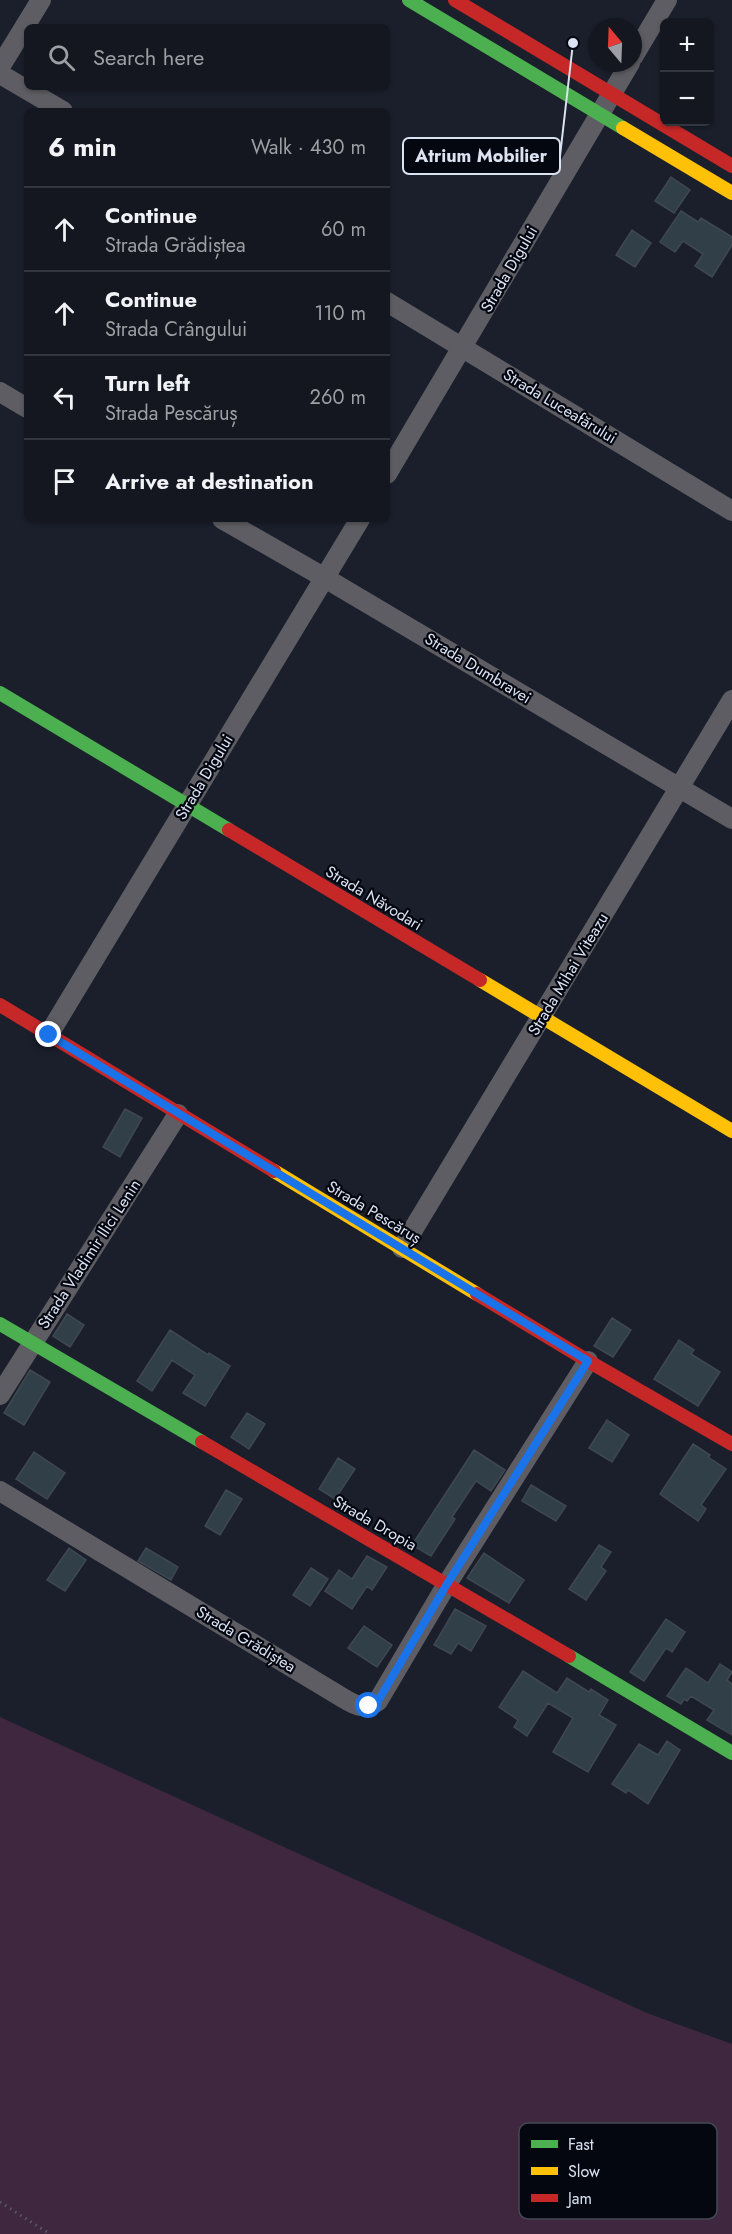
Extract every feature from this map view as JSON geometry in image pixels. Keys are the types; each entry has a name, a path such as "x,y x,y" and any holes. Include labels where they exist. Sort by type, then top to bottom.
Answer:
{"street":[{"path":"26,24 41,0"},
{"path":"409,0 732,193"},
{"path":"455,0 732,166"},
{"path":"642,42 667,0"},
{"path":"0,67 24,28"},
{"name":"Strada Digului","path":"390,469 624,72"},
{"path":"0,74 24,88"},
{"path":"27,90 58,108"},
{"name":"Strada Luceafărului","path":"390,304 732,511"},
{"path":"0,392 24,406"},
{"name":"Strada Dumbravei","path":"227,522 732,819"},
{"name":"Strada Digului","path":"49,1035 358,522"},
{"name":"Strada Năvodari","path":"0,693 732,1131"},
{"name":"Strada Mihai Viteazu","path":"402,1248 732,700"},
{"name":"Strada Pescăruș","path":"0,1005 588,1361 732,1444"},
{"name":"Strada Vladimir Ilici Lenin","path":"0,1395 178,1114"},
{"name":"Strada Dropia","path":"0,1324 447,1584 732,1754"},
{"name":"Strada Grădiștea","path":"0,1491 356,1706 369,1706 378,1701 447,1584 588,1361"}],"path":[{"path":"0,2202 50,2234"}],"shaded area":[{"path":"0,1717 647,2013 732,2044 732,2234 0,2234"}],"building":[{"path":"671,177 690,190 674,213 655,201"},
{"path":"681,211 698,222 701,218 732,237 732,245 712,277 695,266 703,254 683,241 675,252 660,242"},
{"path":"632,230 651,243 635,267 616,255"},
{"path":"125,1109 142,1118 120,1157 103,1147"},
{"path":"67,1314 84,1325 70,1347 53,1336"},
{"path":"612,1318 631,1330 613,1357 594,1346"},
{"path":"170,1330 208,1355 209,1353 230,1366 205,1406 183,1393 195,1375 172,1360 152,1391 137,1381"},
{"path":"679,1340 694,1350 691,1354 720,1372 698,1406 654,1379"},
{"path":"30,1370 50,1382 24,1425 4,1413"},
{"path":"247,1413 265,1424 249,1449 231,1437"},
{"path":"607,1420 629,1435 612,1462 589,1448"},
{"path":"693,1444 726,1469 701,1505 706,1509 698,1521 660,1494"},
{"path":"474,1450 505,1470 491,1491 476,1481 452,1517 455,1519 431,1556 412,1545"},
{"path":"34,1452 65,1473 47,1499 16,1479"},
{"path":"338,1458 355,1469 335,1499 319,1489"},
{"path":"531,1485 566,1506 556,1521 522,1501"},
{"path":"226,1490 242,1499 220,1535 205,1526"},
{"path":"599,1545 611,1552 601,1567 606,1571 586,1600 569,1589"},
{"path":"69,1548 86,1560 65,1591 47,1580"},
{"path":"146,1548 178,1567 171,1580 138,1561"},
{"path":"484,1553 524,1580 509,1603 467,1578"},
{"path":"367,1556 387,1567 372,1590 367,1586 352,1609 325,1591 339,1570 352,1579"},
{"path":"311,1568 328,1579 310,1606 293,1595"},
{"path":"455,1609 486,1626 471,1651 458,1643 451,1654 434,1645"},
{"path":"666,1619 685,1632 672,1652 666,1648 644,1681 630,1672"},
{"path":"364,1626 392,1645 377,1667 348,1648"},
{"path":"720,1664 732,1672 727,1680 732,1684 732,1735 707,1720 714,1710 691,1696 687,1701 684,1699 681,1704 667,1696 686,1668 708,1683"},
{"path":"523,1671 557,1693 567,1678 589,1692 591,1689 608,1700 599,1715 616,1725 588,1772 553,1752 573,1718 548,1703 527,1736 514,1727 518,1720 499,1707"},
{"path":"667,1741 680,1750 648,1804 628,1790 626,1793 612,1784 639,1744 658,1755"}],"traffic: fast":[{"path":"409,0 623,128"},
{"path":"0,693 229,830"},
{"path":"0,1324 202,1442"},
{"path":"569,1656 732,1753"}],"traffic: slow":[{"path":"623,128 732,193"},
{"path":"480,980 732,1131"},
{"path":"274,1171 477,1294"}],"traffic: jam":[{"path":"455,0 732,166"},
{"path":"229,830 480,980"},
{"path":"0,1005 274,1171"},
{"path":"477,1294 732,1444"},
{"path":"202,1442 569,1656"}],"place":[{"name":"Atrium Mobilier","path":"573,43"}],"route":[{"path":"49,1035 588,1361 447,1584 378,1701 369,1706"}]}
